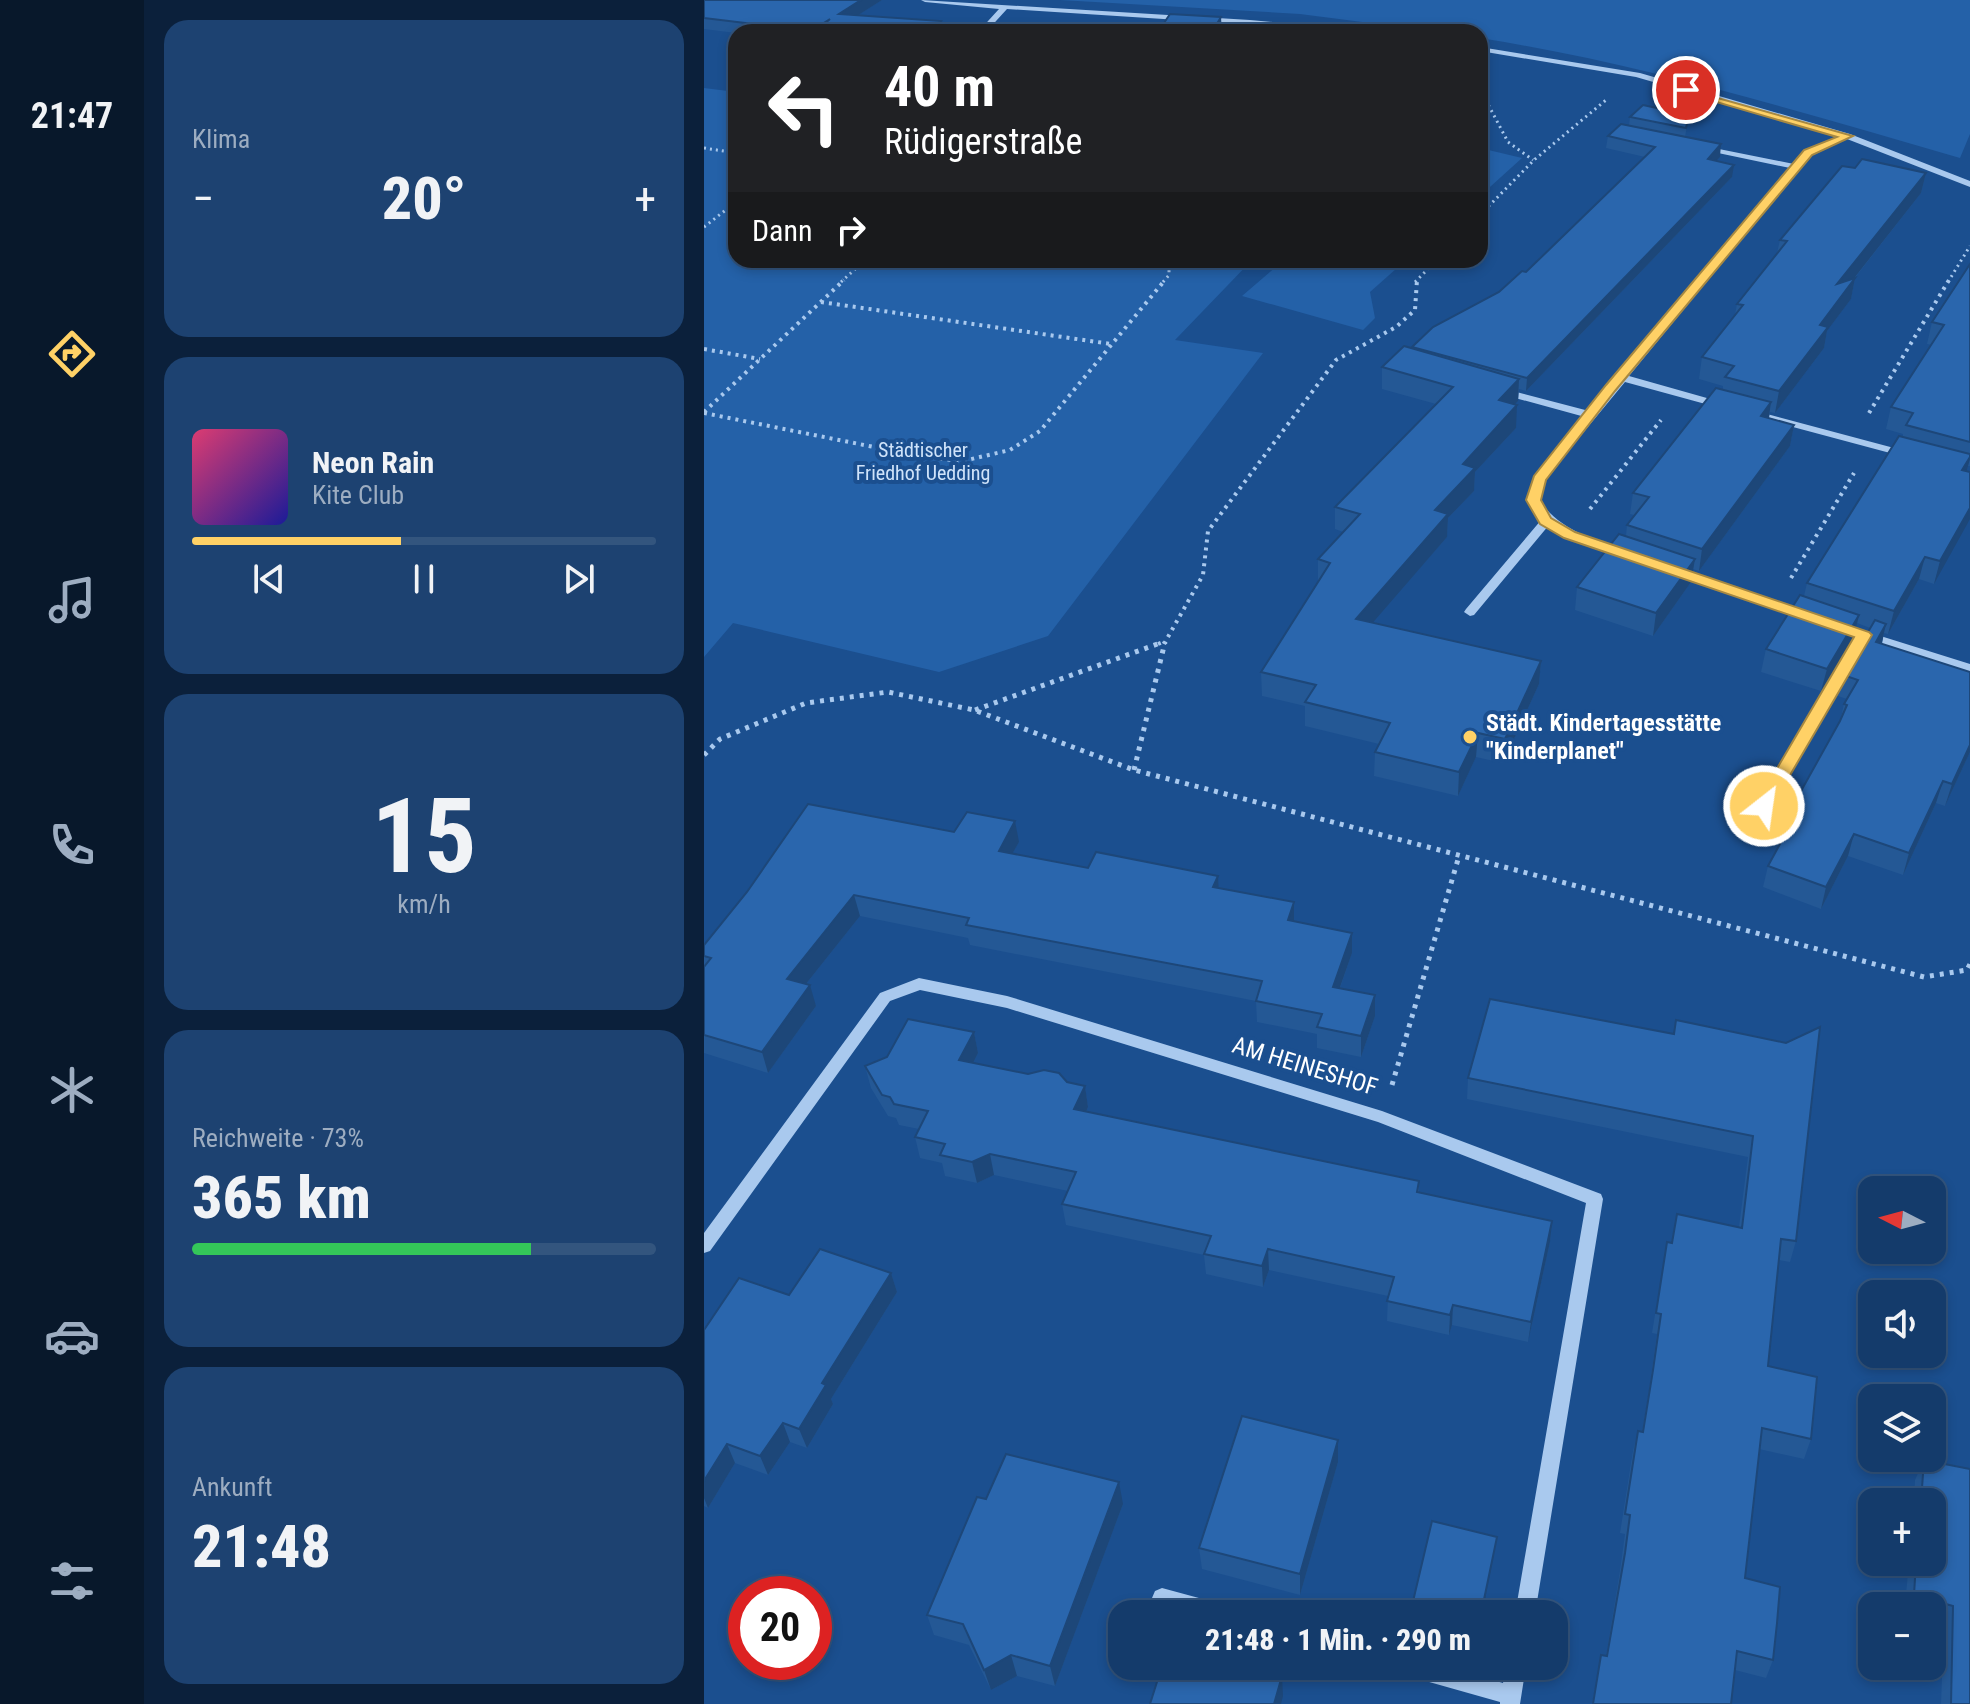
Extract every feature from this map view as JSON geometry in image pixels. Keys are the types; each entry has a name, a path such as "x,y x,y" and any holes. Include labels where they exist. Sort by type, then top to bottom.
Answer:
{"street":[{"path":"925,0 1004,8 1285,24"},
{"path":"989,24 1004,8"},
{"path":"1488,50 1637,75 1847,136 1970,184"},
{"path":"1643,560 1570,535 1546,521 1533,500 1539,479 1808,152 1847,136"},
{"path":"1691,145 1796,167"},
{"path":"1620,377 1913,456"},
{"path":"1484,386 1590,415"},
{"path":"1470,612 1546,521"},
{"path":"1657,565 1970,668"},
{"path":"1764,806 1864,635"},
{"name":"AM HEINESHOF","path":"704,1246 885,997 919,984 1007,1002 1382,1117 1595,1199 1527,1600"},
{"path":"1162,1598 1169,1600"},
{"path":"1451,1680 1510,1699"}],"path":[{"path":"1488,207 1534,160 1637,75"},
{"path":"1488,104 1508,142 1534,160"},
{"path":"704,148 728,152"},
{"path":"704,227 728,208"},
{"path":"1852,440 1970,246"},
{"path":"704,413 857,268"},
{"path":"704,413 924,457 963,461 1010,450 1040,431 1169,275 1169,268"},
{"path":"1134,770 1165,641 1203,575 1208,531 1336,360 1396,327 1415,310 1414,283 1429,268"},
{"path":"821,302 1111,344"},
{"path":"704,349 760,359"},
{"path":"1570,535 1682,394"},
{"path":"1774,606 1870,445"},
{"path":"974,710 1165,641"},
{"path":"704,755 720,739 806,703 888,692 974,710 1134,770 1924,977 1967,970 1970,964"},
{"path":"1382,1117 1459,856"}],"green space":[{"path":"1060,0 1970,0 1970,134 1960,158 1662,75 1488,39 1488,24 1378,24 1300,14"},
{"name":"Städtischer Friedhof Uedding","path":"704,88 728,91 728,268 1244,268 1175,340 1263,353 1048,636 939,672 733,623 704,657"},
{"path":"1488,150 1522,158 1488,189"},
{"path":"1275,268 1397,268 1370,292 1375,318 1363,330 1242,296"}],"building":[{"path":"704,0 861,0 839,14 941,21 939,24 824,24 830,19 822,24 753,24 704,18"},
{"path":"1170,14 1221,17 1217,24 1163,24"},
{"path":"1643,105 1689,115 1686,128 1630,117"},
{"path":"1621,124 1721,144 1708,159 1734,165 1527,378 1412,347 1433,327 1499,292 1522,271 1526,272 1655,147 1608,136"},
{"path":"1862,159 1926,173 1837,284 1855,278 1820,325 1828,327 1779,391 1725,377 1734,366 1702,357 1743,305 1737,304 1787,241 1780,240 1842,166 1855,168"},
{"path":"1970,264 1970,442 1906,425 1913,413 1891,407 1944,325 1932,322"},
{"path":"1404,346 1519,379 1499,400 1517,405 1463,464 1475,468 1435,510 1448,514 1356,619 1541,661 1505,739 1478,733 1459,772 1375,752 1390,723 1305,702 1316,685 1261,672 1330,563 1318,559 1360,514 1335,507 1453,387 1382,367"},
{"path":"1716,388 1771,402 1761,416 1794,425 1702,549 1627,525 1649,497 1633,493"},
{"path":"1899,436 1970,454 1962,470 1970,472 1970,508 1940,561 1925,557 1894,611 1807,583"},
{"path":"1619,534 1695,559 1656,613 1577,587"},
{"path":"1800,595 1859,615 1827,669 1766,649"},
{"path":"1875,620 1886,624 1876,642 1970,672 1970,745 1952,784 1943,781 1909,853 1854,834 1826,887 1768,866 1793,820 1786,818 1840,721 1847,705 1844,704 1858,680 1843,675"},
{"path":"808,804 954,832 967,812 1015,821 999,851 1088,868 1096,852 1218,876 1213,887 1294,902 1288,920 1352,933 1333,987 1375,995 1361,1036 1317,1027 1322,1014 1256,1001 1262,981 966,925 969,918 854,895 787,979 810,985 762,1052 704,1035 704,967 711,958 704,956 704,945 747,892"},
{"path":"1490,999 1674,1034 1676,1020 1786,1043 1820,1027 1796,1241 1781,1239 1768,1366 1817,1377 1811,1439 1762,1428 1745,1578 1780,1587 1773,1660 1737,1651 1731,1704 1593,1704 1601,1655 1607,1656 1625,1553 1630,1515 1625,1514 1638,1431 1643,1432 1653,1370 1661,1314 1656,1313 1667,1242 1672,1243 1677,1214 1742,1228 1753,1136 1468,1078"},
{"path":"908,1019 974,1032 959,1060 1028,1074 1044,1070 1059,1073 1067,1082 1085,1086 1074,1109 1419,1181 1417,1192 1552,1221 1531,1322 1453,1305 1450,1315 1387,1301 1394,1277 1268,1249 1262,1266 1204,1254 1211,1236 1062,1204 1076,1172 990,1154 972,1162 940,1155 945,1144 915,1137 928,1111 894,1104 890,1097 882,1095 865,1066 887,1057"},
{"path":"820,1249 891,1273 822,1383 826,1385 799,1429 783,1423 760,1456 727,1444 704,1481 704,1330 739,1278 789,1295"},
{"path":"1242,1416 1338,1440 1300,1574 1199,1548"},
{"path":"1006,1454 1119,1482 1050,1666 1011,1655 984,1670 963,1624 927,1615 977,1497 986,1499"},
{"path":"1946,1464 1970,1469 1970,1704 1951,1704 1953,1606 1946,1604 1946,1592 1914,1592 1915,1576 1946,1576 1946,1488 1922,1488 1923,1472 1946,1472"},
{"path":"1432,1521 1497,1537 1484,1600 1413,1600"},
{"path":"1158,1680 1281,1680 1274,1704 1150,1704"}],"place":[{"name":"Städt. Kindertagesstätte \"Kinderplanet\"","path":"1470,737"}],"route":[{"path":"1686,90 1847,136 1808,152 1539,479 1533,500 1546,521 1570,535 1864,635 1764,806"}]}
